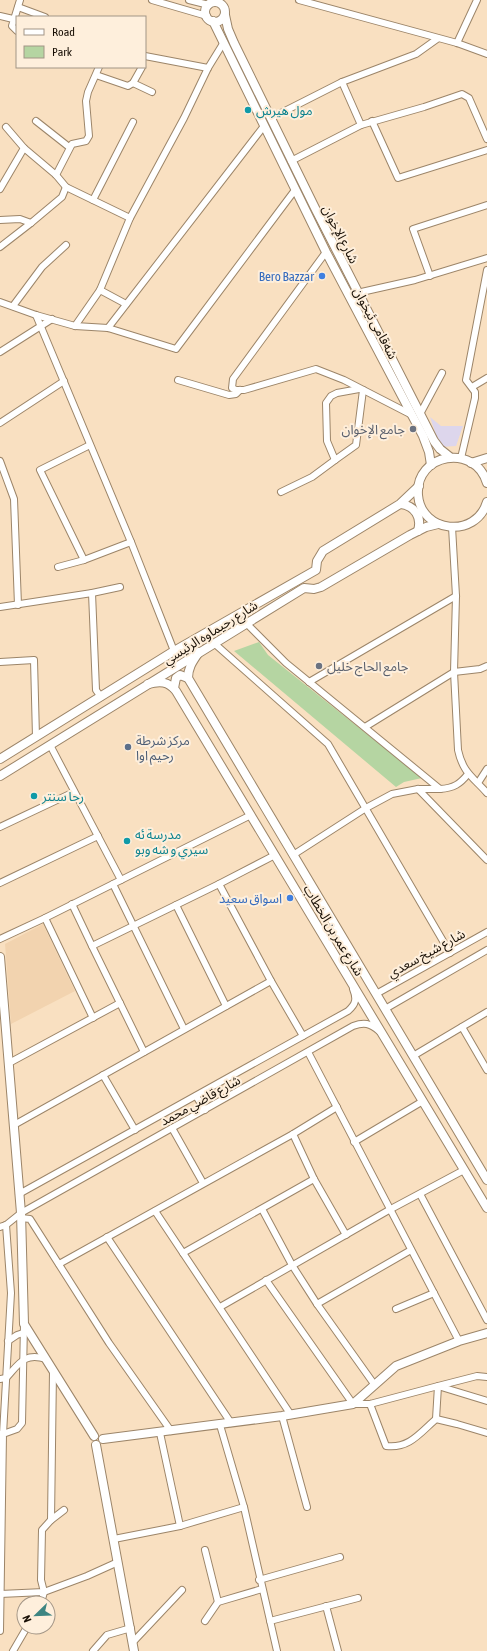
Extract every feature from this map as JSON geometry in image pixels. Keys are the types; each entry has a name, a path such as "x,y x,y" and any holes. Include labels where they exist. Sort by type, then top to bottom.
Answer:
{"main road":[{"path":"225,12 219,3 212,2 206,10 210,18 221,19 225,12 226,0"},
{"name":"شارع الإخوان","path":"225,12 231,36 416,414 437,446 450,457"},
{"name":"شەقامی ئیخوان","path":"210,18 224,42 326,252 416,414 429,452 431,465"},
{"path":"306,213 315,208"},
{"path":"429,452 434,452 437,446"},
{"path":"487,483 479,468 472,463 461,458 450,457 431,465 423,474 418,495 420,504 428,515 438,524 452,527 466,525 485,513 487,502"},
{"path":"472,463 487,458"},
{"name":"شارع رحيماوه الرئيسي","path":"0,759 174,651 250,606 316,570 317,561 323,551 401,504 419,486"},
{"path":"401,504 407,504 417,512 420,525 418,531"},
{"name":"شارع رحيماوه الرئيسي","path":"0,776 304,588 314,589 321,587 418,531 438,524"},
{"path":"148,684 161,682 171,685 174,688 176,678 180,675 188,678 190,664 199,652"},
{"name":"شارع عمر بن الخطاب","path":"188,678 487,1180"},
{"name":"شارع عمر بن الخطاب","path":"174,688 464,1170 484,1196 487,1208"},
{"path":"67,717 67,729 75,730"},
{"path":"50,728 57,729 60,732 61,736 54,743"},
{"path":"217,758 230,750"},
{"path":"305,905 318,898"},
{"path":"0,957 21,1216 24,1324 94,1436 93,1441 96,1444 131,1628 134,1651"},
{"path":"446,1139 458,1132"},
{"path":"94,1436 100,1435 103,1439 160,1433 291,1415 353,1404 396,1366 460,1341 487,1333"},
{"path":"96,1444 102,1443 103,1439"}],"street":[{"path":"16,30 12,26 20,0"},
{"path":"152,0 210,18"},
{"path":"187,10 189,0 212,2"},
{"path":"299,0 437,39 457,43 487,54"},
{"path":"457,43 477,0"},
{"path":"18,7 41,16"},
{"path":"0,16 13,19"},
{"path":"271,118 342,82 416,54 437,39"},
{"path":"75,326 100,290 130,218 184,118 208,68 224,42"},
{"path":"146,58 208,68"},
{"path":"56,176 69,147 72,144 86,141 89,136 90,132 86,101 88,92 99,68"},
{"path":"96,75 128,86 133,83 141,68"},
{"path":"342,82 361,125"},
{"path":"133,83 152,92"},
{"path":"291,160 361,125 424,107 462,94 468,98 487,139"},
{"path":"36,121 69,147"},
{"path":"372,121 398,178 487,150"},
{"path":"93,200 133,122"},
{"path":"108,328 264,126"},
{"path":"6,127 24,148 56,176 66,187 130,218"},
{"path":"0,189 24,148"},
{"path":"0,247 31,224 62,196 66,187"},
{"path":"0,302 36,316 75,326 108,328 176,349 295,190"},
{"path":"430,276 413,229 487,205"},
{"path":"0,220 20,219 31,224"},
{"path":"13,306 39,270 66,245"},
{"path":"326,252 233,379 232,388 240,390 316,368 416,414 442,373"},
{"path":"357,292 430,276 487,258"},
{"path":"461,458 475,398 475,392 466,380 487,274"},
{"path":"100,290 126,304"},
{"path":"36,316 174,651"},
{"path":"0,352 52,319"},
{"path":"472,387 487,378"},
{"path":"178,380 229,395 236,394 240,390"},
{"path":"0,423 64,381"},
{"path":"335,460 327,441 326,404 331,396 337,393 361,390"},
{"path":"281,492 312,477 356,445 361,390"},
{"path":"84,560 40,470 90,445"},
{"path":"0,461 14,499 18,605"},
{"path":"452,527 456,596 454,672 458,750 461,763 468,774 487,793"},
{"path":"58,567 84,560 130,542"},
{"path":"0,607 92,593 120,587"},
{"path":"92,593 96,690 101,697"},
{"path":"309,682 456,596"},
{"path":"247,624 286,663 440,788"},
{"path":"215,644 328,744 450,953"},
{"path":"0,662 34,660 36,737"},
{"path":"365,727 454,672 480,669 487,666"},
{"path":"54,743 74,792 121,880"},
{"path":"478,783 487,769"},
{"path":"293,855 366,808 392,794 418,789 451,788 461,783 468,774"},
{"path":"418,789 487,860"},
{"path":"0,827 74,792"},
{"path":"0,939 251,815"},
{"path":"0,883 98,836"},
{"path":"92,946 275,855"},
{"path":"113,884 184,1029"},
{"path":"219,884 271,981 303,1036"},
{"path":"72,904 144,1052"},
{"path":"176,905 226,1006"},
{"path":"45,918 93,1018"},
{"name":"شارع شيخ سعدي","path":"376,994 487,932"},
{"path":"384,1009 487,950"},
{"name":"شارع قاضي محمد","path":"19,1194 348,1011 355,1006 355,993 350,980"},
{"path":"14,1125 271,981"},
{"path":"9,1063 120,1003"},
{"path":"413,1056 487,1012"},
{"name":"شارع قاضي محمد","path":"3,1226 172,1128 362,1023 374,1026 387,1042"},
{"path":"462,1027 487,1070"},
{"path":"308,1052 389,1210 460,1341"},
{"path":"103,1075 135,1130"},
{"path":"196,1096 205,1110"},
{"path":"354,1142 423,1101"},
{"path":"59,1264 293,1134 337,1107"},
{"path":"172,1128 203,1183"},
{"path":"293,1134 314,1179 346,1235"},
{"path":"220,1307 292,1264 464,1170"},
{"path":"183,1253 314,1179"},
{"path":"420,1194 487,1320"},
{"path":"262,1209 292,1264 317,1304 374,1384"},
{"path":"155,1211 291,1415"},
{"path":"21,1216 30,1219 109,1343 171,1431"},
{"path":"0,1631 1,1434 3,1378 8,1341 11,1293 3,1226"},
{"path":"107,1237 231,1423"},
{"path":"317,1304 411,1250"},
{"path":"266,1280 353,1404 370,1404 477,1376 487,1377"},
{"path":"396,1310 434,1293"},
{"path":"1,1434 17,1429 22,1423 24,1324"},
{"path":"8,1341 23,1333"},
{"path":"3,1378 27,1358 33,1356 46,1359"},
{"path":"51,1520 53,1371"},
{"path":"370,1404 386,1446 398,1447 412,1440 436,1419 438,1386"},
{"path":"438,1386 487,1401"},
{"path":"282,1416 307,1508"},
{"path":"436,1419 487,1433"},
{"path":"220,1425 244,1507 259,1580 277,1651"},
{"path":"160,1433 180,1526"},
{"path":"114,1539 180,1526 244,1507"},
{"path":"43,1595 44,1592 41,1580 42,1530 51,1520 64,1510"},
{"path":"205,1550 218,1602"},
{"path":"259,1580 340,1557"},
{"path":"1,1594 44,1592 87,1576 118,1562"},
{"path":"205,1621 218,1602 262,1589"},
{"path":"133,1642 182,1590"},
{"path":"270,1620 358,1598"},
{"path":"326,1606 338,1651"},
{"path":"93,1651 107,1635 131,1628"},
{"path":"13,1651 22,1635"}],"shaded area":[{"path":"430,417 441,426 463,426 456,446 440,447"},
{"path":"43,924 75,991 11,1024 5,944"}],"green space":[{"path":"259,642 268,655 422,778 404,782 396,787 234,651"}],"place":[{"name":"مول هيرش","path":"248,110"},
{"name":"Bero Bazzar","path":"322,276"},
{"name":"جامع الإخوان","path":"413,429"},
{"name":"جامع الحاج خليل","path":"319,666"},
{"name":"مركز شرطة رحيم اوا","path":"128,747"},
{"name":"رحا سنتر","path":"34,796"},
{"name":"مدرسة ئه سيري و شه وبو","path":"127,841"},
{"name":"اسواق سعيد","path":"290,898"}]}
